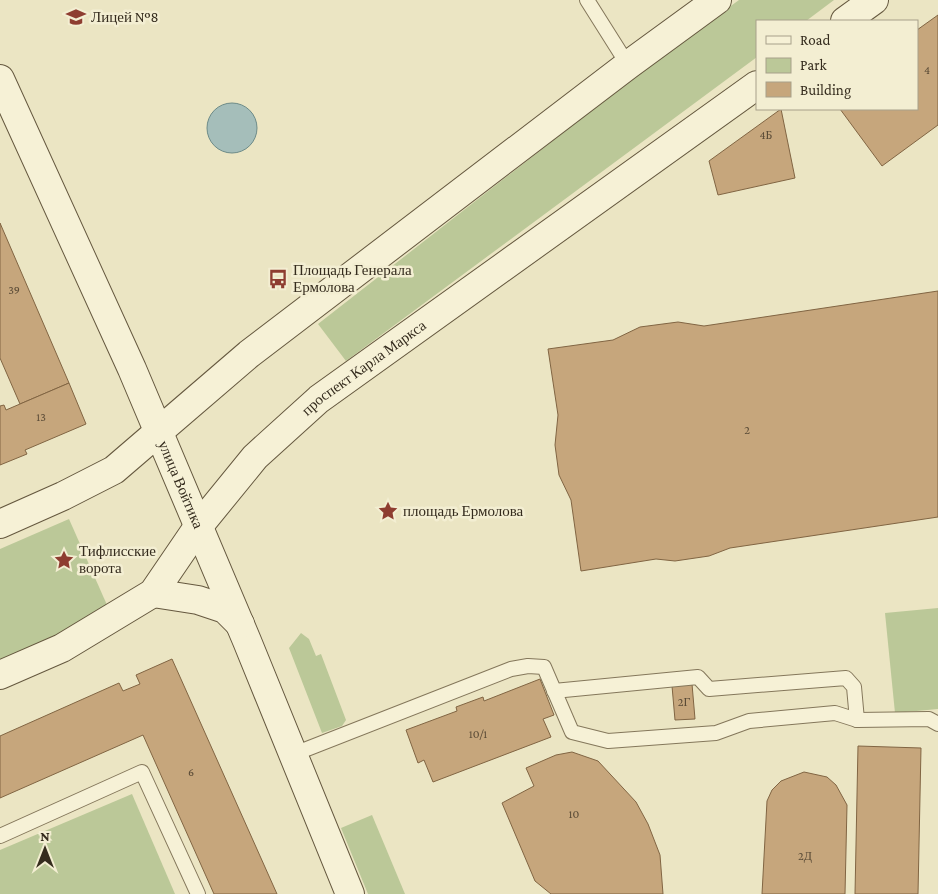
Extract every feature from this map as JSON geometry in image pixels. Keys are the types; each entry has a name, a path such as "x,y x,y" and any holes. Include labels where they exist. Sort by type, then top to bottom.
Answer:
{"main road":[{"path":"0,524 64,496 114,470 249,354 628,65 717,0"},
{"path":"845,20 874,0"},
{"name":"улица Войтика","path":"0,79 132,369 294,754 350,894"},
{"name":"проспект Карла Маркса","path":"0,675 62,648 153,593 198,527 256,457 319,399 756,86"},
{"path":"153,593 198,600 225,609 240,624"}],"lane":[{"path":"586,0 628,65"},
{"path":"294,754 511,669 528,666 544,667 572,732 608,741 716,733 749,720 835,713 857,720 929,719 938,724"},
{"path":"554,691 698,677 708,689 846,678 854,687 857,720"},
{"path":"0,836 142,772 198,894"}],"green space":[{"path":"739,0 834,0 807,20 756,20 756,58 346,361 318,324 642,71"},
{"path":"69,519 107,605 84,628 0,667 0,549"},
{"path":"938,608 938,709 895,713 885,613"},
{"path":"301,633 309,639 316,656 321,654 346,720 342,726 322,733 289,648"},
{"path":"132,794 175,894 0,894 0,850"},
{"path":"372,815 405,894 368,894 341,828"}],"water":[{"path":"227,103 237,103 250,110 257,123 257,133 250,146 237,153 227,153 218,149 211,142 207,133 207,123 211,114 218,107"}],"building":[{"path":"938,15 938,125 882,166 841,110 918,110 918,29"},
{"path":"781,110 795,178 718,195 709,161"},
{"path":"0,223 69,383 20,404 0,358"},
{"path":"938,291 938,517 730,548 709,556 675,561 656,559 581,571 571,500 559,475 555,445 558,415 548,349 613,340 640,327 678,322 704,326"},
{"path":"69,383 86,424 25,450 27,454 0,465 0,406 4,405 6,410"},
{"path":"172,659 277,894 214,894 143,735 0,798 0,736 119,683 123,691 140,684 136,675"},
{"path":"540,679 554,715 543,719 551,737 433,782 424,760 418,763 406,730 457,711 456,707 483,697 484,701"},
{"path":"692,684 695,719 675,720 672,686"},
{"path":"858,746 921,748 918,894 855,894"},
{"path":"572,752 598,761 636,802 648,824 660,855 663,894 551,894 535,881 502,803 534,786 526,768 556,755"},
{"path":"804,772 827,777 836,785 847,805 845,894 762,894 767,801 772,790 781,781"}],"place":[{"name":"Лицей №8","path":"76,17"},
{"name":"Площадь Генерала Ермолова","path":"278,279"},
{"name":"площадь Ермолова","path":"388,511"},
{"name":"Тифлисские ворота","path":"64,560"}]}
